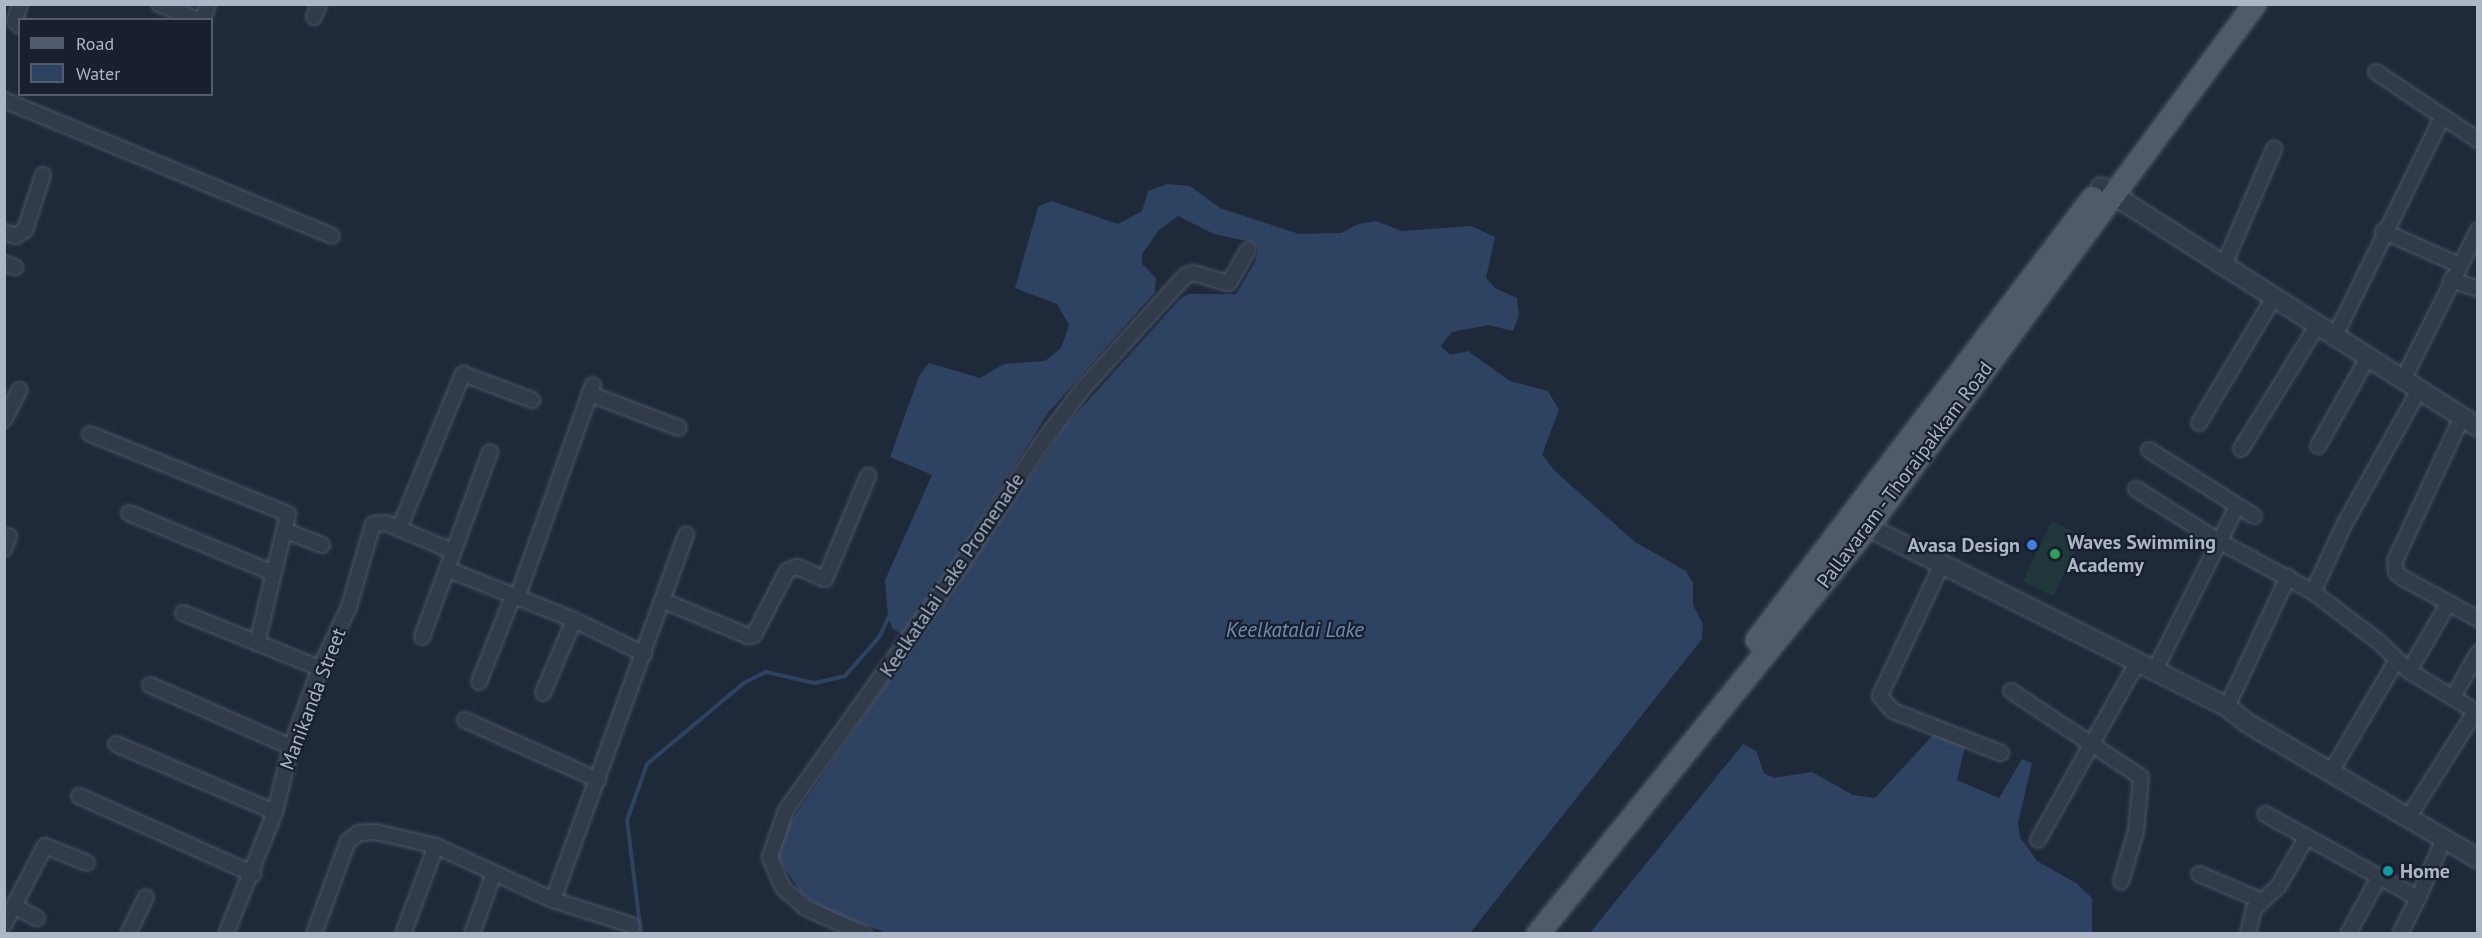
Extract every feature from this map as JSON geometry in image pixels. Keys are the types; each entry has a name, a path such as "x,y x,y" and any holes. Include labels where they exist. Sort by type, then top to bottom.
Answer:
{"main road":[{"name":"Pallavaram - Thoraipakkam Road","path":"1538,933 1868,527 2238,4"},
{"name":"Pallavaram - Thoraipakkam Road","path":"1526,933 2255,4"}],"street":[{"path":"18,24 15,21 20,4"},
{"path":"159,4 196,18"},
{"path":"202,18 208,4"},
{"path":"2376,72 2405,88 2442,118 2478,140"},
{"path":"4,100 332,236"},
{"path":"2334,338 2383,231 2442,118"},
{"path":"2223,267 2274,149"},
{"path":"4,232 15,236 25,230 43,174"},
{"path":"2107,191 2478,428"},
{"path":"2313,592 2411,385 2451,280 2478,230"},
{"path":"2383,231 2458,265"},
{"name":"Keelkatalai Lake Promenade","path":"864,933 806,908 783,888 771,857 786,810 961,565 1040,445 1085,386 1185,276 1193,273 1228,283 1248,250"},
{"path":"2451,280 2478,289"},
{"path":"2199,423 2274,297"},
{"path":"2241,449 2317,327"},
{"path":"2318,446 2367,359"},
{"path":"452,551 399,529 463,374 532,400"},
{"path":"4,420 19,390"},
{"path":"479,682 515,597 591,390 679,428"},
{"path":"2462,417 2395,561 2396,572 2401,577 2478,619"},
{"path":"90,434 288,514 257,643"},
{"path":"2149,450 2254,516"},
{"path":"422,637 490,452"},
{"path":"664,601 748,636 754,635 787,571 796,567 825,579 868,476"},
{"path":"2136,489 2217,540 2313,592 2379,642 2396,661 2409,671 2476,712 2408,818"},
{"path":"2154,672 2217,540 2236,506"},
{"path":"129,513 273,573"},
{"name":"Manikanda Street","path":"226,933 253,874 275,812 291,747 321,668 350,607 373,524 382,522 399,529"},
{"path":"1868,527 2227,707 2478,859"},
{"path":"284,530 322,545"},
{"path":"554,900 664,601 686,534"},
{"path":"1942,564 1880,696 1893,711 2001,753"},
{"path":"447,569 574,620 644,654"},
{"path":"2227,707 2288,577"},
{"path":"2409,671 2448,604"},
{"path":"183,614 321,668"},
{"path":"543,693 574,620"},
{"path":"2453,697 2478,653"},
{"path":"2331,772 2396,661"},
{"path":"2038,840 2136,663"},
{"path":"150,685 291,747"},
{"path":"2011,691 2091,747 2141,777 2136,831 2121,882"},
{"path":"465,720 598,780"},
{"path":"116,744 275,812"},
{"path":"79,796 253,874"},
{"path":"2265,814 2378,879 2418,898"},
{"path":"315,933 348,841 358,833 376,832 436,846 554,900 632,926"},
{"path":"2248,933 2246,928 2260,900 2278,887 2306,838"},
{"path":"2400,933 2444,839"},
{"path":"4,925 45,846 87,863"},
{"path":"403,933 436,846"},
{"path":"472,933 494,873"},
{"path":"2199,874 2260,900"},
{"path":"2348,933 2378,879"},
{"path":"128,933 146,897"},
{"path":"14,906 37,918"}],"green space":[{"name":"Waves Swimming Academy","path":"2052,521 2083,536 2053,596 2023,581"}],"water":[{"name":"Keelkatalai Lake","path":"1168,184 1190,186 1220,208 1299,234 1341,233 1358,224 1376,221 1402,231 1471,226 1495,237 1486,278 1495,288 1517,298 1519,315 1513,331 1488,325 1452,332 1441,346 1450,355 1468,351 1510,381 1548,391 1559,410 1542,455 1557,473 1635,542 1686,571 1693,583 1693,605 1703,624 1702,639 1470,933 887,933 826,911 801,893 776,855 782,834 1066,425 1181,298 1189,294 1236,294 1255,262 1258,249 1251,242 1214,234 1178,216 1159,230 1142,254 1142,264 1156,278 1155,292 1048,413 923,611 902,634 893,629 888,618 885,580 932,475 890,457 919,376 929,363 980,378 1004,364 1045,361 1061,348 1069,325 1057,304 1015,288 1038,207 1051,201 1118,224 1142,211 1148,191"},
{"path":"1936,732 1966,743 1957,780 1999,798 2022,759 2032,763 2018,823 2020,837 2037,861 2076,883 2092,898 2092,934 1589,934 1743,744 1756,751 1764,773 1774,778 1812,772 1853,795 1875,798"}],"waterway":[{"path":"641,934 627,820 647,764 744,683 766,672 815,683 845,676 880,636 888,618"}],"place":[{"name":"Avasa Design","path":"2032,545"},
{"name":"Waves Swimming Academy","path":"2055,554"},
{"name":"Home","path":"2388,871"}]}
